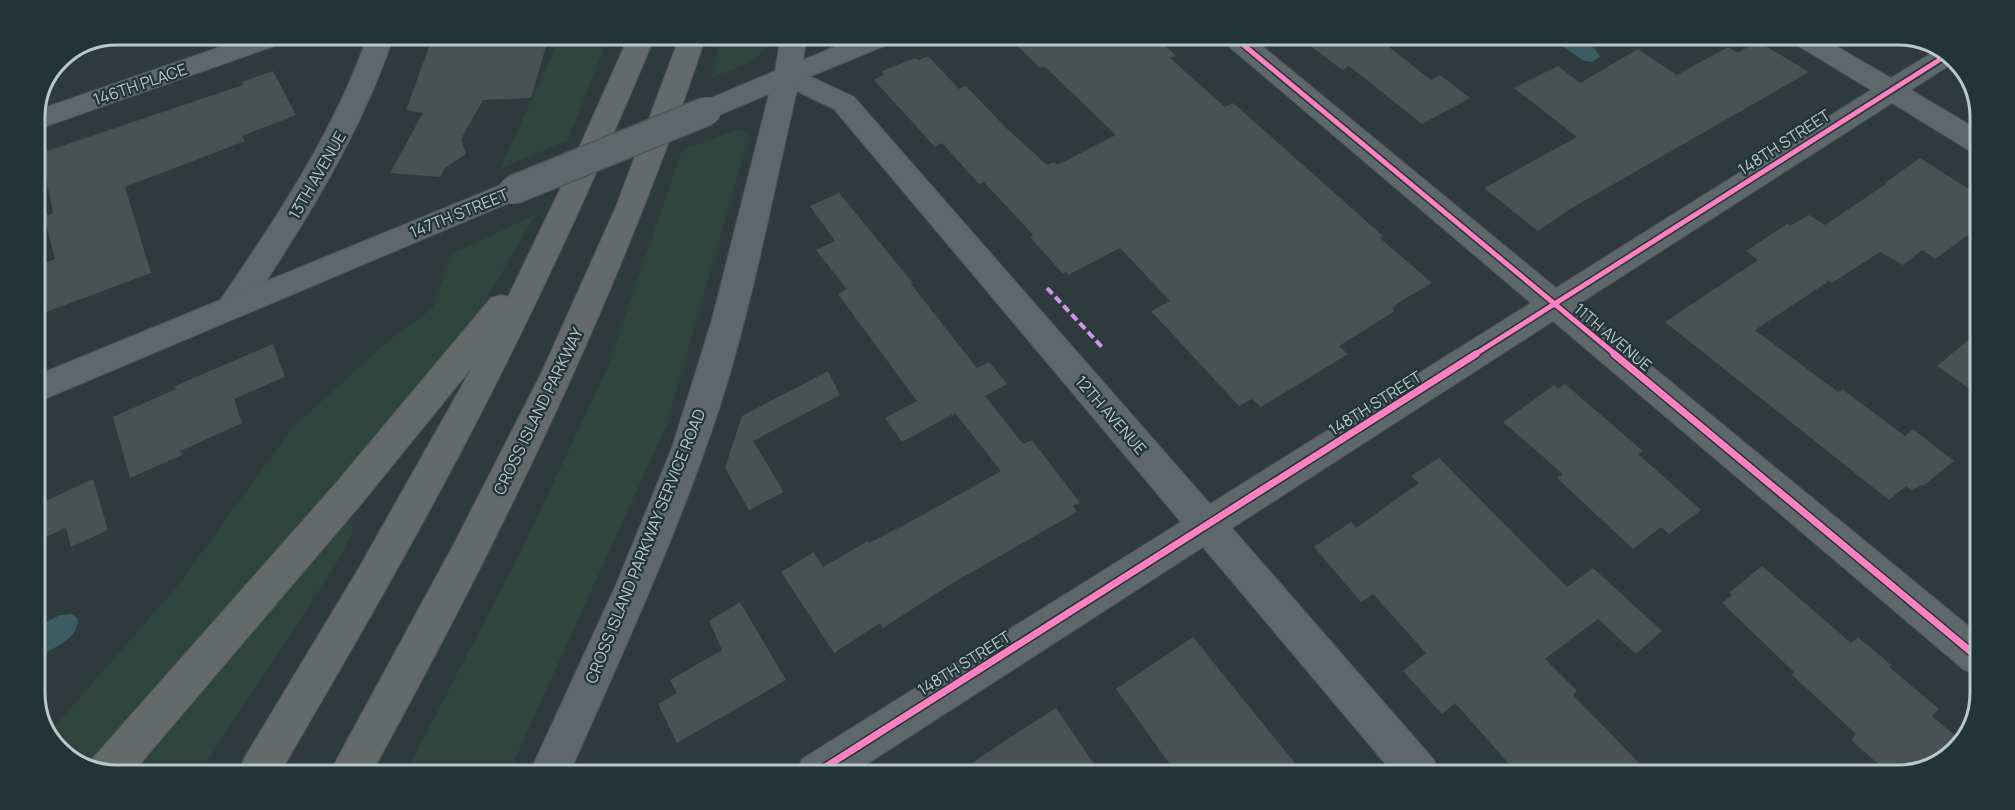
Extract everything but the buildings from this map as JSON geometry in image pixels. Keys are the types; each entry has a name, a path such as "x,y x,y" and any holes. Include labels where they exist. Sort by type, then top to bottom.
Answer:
{"highway":[{"path":"596,140 622,45"},
{"path":"263,765 372,580 482,378 541,259 638,45"},
{"name":"CROSS ISLAND PARKWAY","path":"354,765 479,532 560,368 640,185 690,45"},
{"path":"113,765 349,493 541,259"}],"street":[{"name":"146TH PLACE","path":"45,117 252,45"},
{"name":"13TH AVENUE","path":"234,305 300,206 347,121 378,45"},
{"name":"CROSS ISLAND PARKWAY SERVICE ROAD","path":"553,765 639,570 704,402 720,349 787,76 792,45"},
{"name":"147TH STREET","path":"45,386 234,305 863,45"},
{"name":"11TH AVENUE","path":"1244,45 1970,651"},
{"path":"1816,45 1970,138"},
{"name":"148TH STREET","path":"829,765 1941,59"},
{"name":"12TH AVENUE","path":"787,76 844,104 1412,765"}],"green space":[{"path":"555,45 605,45 568,140 500,169"},
{"path":"719,45 768,45 755,59 711,78"},
{"path":"736,130 750,132 667,424 512,765 410,765 521,551 607,369 682,150"},
{"path":"536,214 478,313 422,386 94,761 73,750 54,727 179,584 292,428 387,342 433,308 450,255"},
{"path":"347,520 354,527 342,555 205,765 139,765"}],"water":[{"path":"1561,45 1590,45 1600,57 1592,62 1584,61"},
{"path":"72,614 78,619 77,627 63,643 45,653 45,623 60,615"}],"marked path":[{"path":"1047,288 1102,347"}],"cycle path":[{"path":"1244,45 1970,651"},
{"path":"829,765 1941,59"}]}
